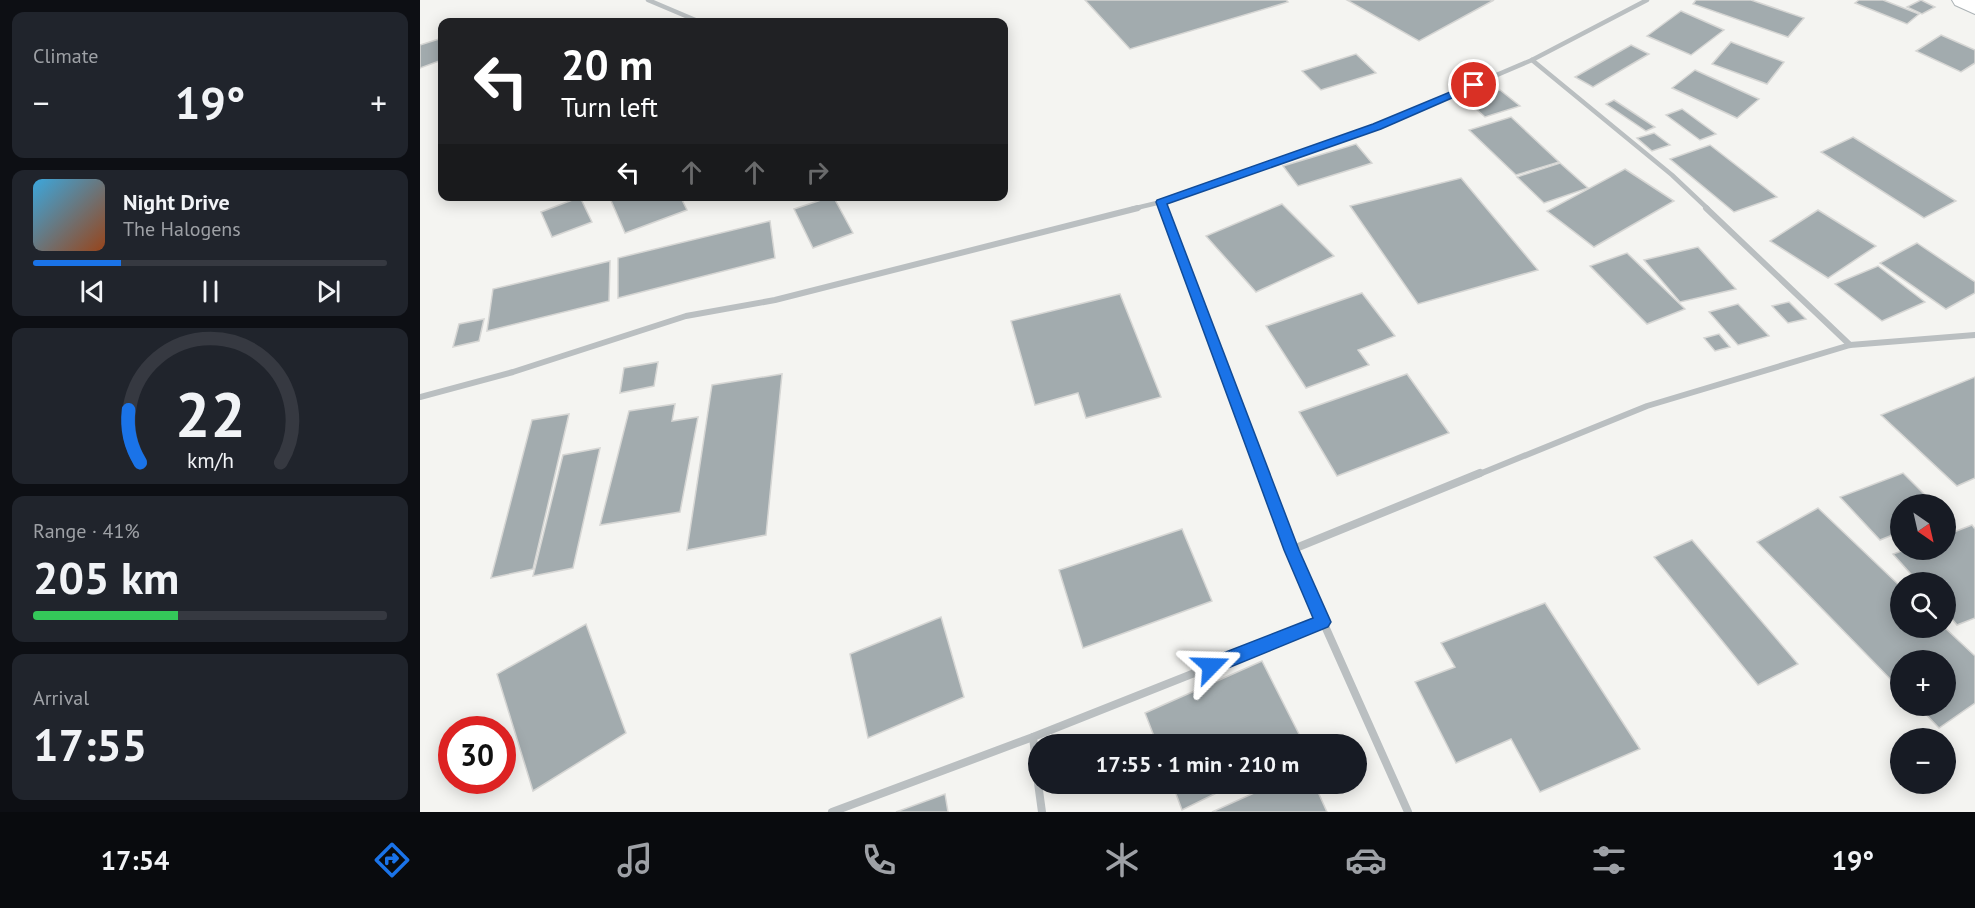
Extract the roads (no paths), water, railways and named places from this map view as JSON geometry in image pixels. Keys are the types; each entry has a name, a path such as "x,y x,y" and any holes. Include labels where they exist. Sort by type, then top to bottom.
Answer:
{"street":[{"path":"648,0 691,18"},
{"path":"420,398 513,372 686,316 775,300 1161,202 1377,126 1532,60 1647,0"},
{"path":"1963,0 1975,7"},
{"path":"1532,60 1672,175 1850,345"},
{"path":"1161,202 1291,550 1408,812"},
{"path":"1291,550 1647,406 1850,345 1975,335"},
{"path":"1041,734 1323,622"},
{"path":"832,812 1028,739"},
{"path":"1040,794 1042,812"}]}
